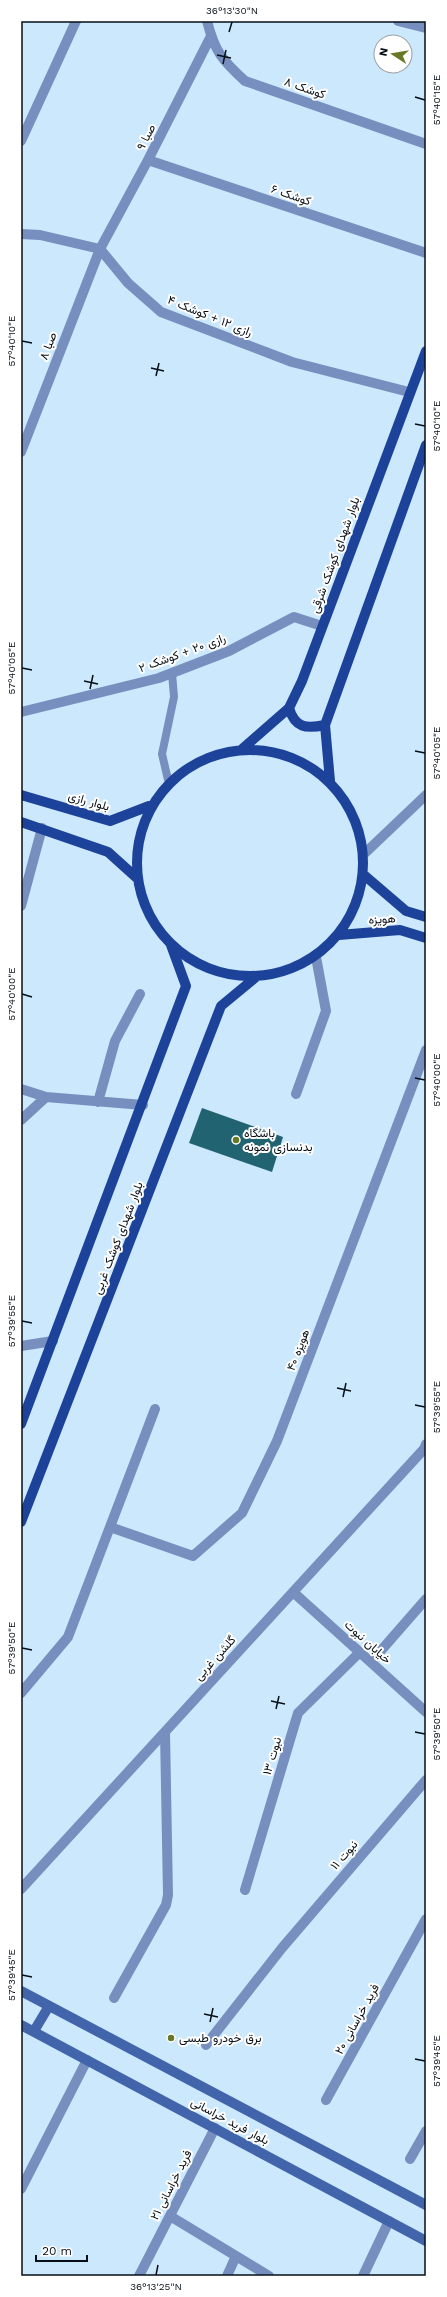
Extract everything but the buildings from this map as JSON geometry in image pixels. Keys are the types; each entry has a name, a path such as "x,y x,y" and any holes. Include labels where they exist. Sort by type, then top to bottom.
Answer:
{"main road":[{"name":"بلوار شهدای کوشک شرقی","path":"241,750 289,708 302,681 426,350"},
{"path":"330,781 325,725 425,449"},
{"path":"289,708 293,719 303,726 314,727 325,725"},
{"path":"241,750 271,751 300,761 330,781 345,799 358,825 364,854 364,875 353,912 339,935 316,957 287,971 256,977 210,970 171,945 159,931 149,915 142,897 138,878 138,847 149,806 169,784 202,760 241,750"},
{"name":"بلوار رازی","path":"21,794 110,821 149,806"},
{"path":"21,822 108,852 138,878"},
{"name":"هویزه","path":"364,875 406,912 426,917"},
{"name":"هویزه","path":"339,935 400,930 426,938"},
{"name":"بلوار شهدای کوشک غربی","path":"21,1424 186,986 171,945"},
{"name":"بلوار شهدای کوشک غربی","path":"21,1522 199,1066 220,1006 256,977"}],"street":[{"path":"21,141 76,21"},
{"name":"کوشک ۸","path":"208,21 211,36 222,60 245,81 426,144"},
{"path":"398,21 415,23 426,28"},
{"name":"صبا ۹","path":"100,249 148,160 211,36"},
{"name":"کوشک ۶","path":"148,160 426,254"},
{"path":"21,234 40,236 100,249"},
{"name":"رازی ۱۲ + کوشک ۴","path":"100,249 128,283 161,312 292,362 409,392"},
{"name":"صبا ۸","path":"21,452 100,249"},
{"name":"رازی ۲۰ + کوشک ۲","path":"21,712 159,678 229,651 294,617 322,626"},
{"path":"364,854 426,795"},
{"path":"21,906 42,828"},
{"path":"296,1094 326,1011 316,957"},
{"path":"98,1102 115,1041 140,994"},
{"name":"هویزه ۴۰","path":"110,1527 193,1556 242,1513 277,1441 426,1050"},
{"path":"21,1089 46,1097 142,1105"},
{"path":"21,1120 46,1097"},
{"path":"21,1346 53,1341"},
{"path":"21,1693 68,1637 155,1409"},
{"name":"گلشن غربی","path":"21,1889 425,1447"},
{"name":"خیابان نبوت","path":"293,1592 426,1712"},
{"path":"371,1662 426,1598"},
{"name":"نبوت ۱۳","path":"245,1890 298,1714 360,1652"},
{"path":"114,1998 166,1905 168,1896 165,1732"},
{"name":"نبوت ۱۱","path":"206,2045 282,1948 426,1780"},
{"name":"فرید خراسانی ۲۰","path":"326,2100 426,1919"},
{"name":"بلوار فرید خراسانی","path":"21,1991 426,2205"},
{"path":"34,2032 50,2006"},
{"name":"بلوار فرید خراسانی","path":"21,2025 426,2241"},
{"path":"21,2189 87,2060"},
{"name":"فرید خراسانی ۲۱","path":"139,2276 215,2128"},
{"path":"410,2159 426,2131"},
{"path":"170,2216 268,2276"},
{"path":"363,2276 389,2221"},
{"path":"227,2276 236,2256"}],"lane":[{"path":"169,784 162,754 174,696 172,673"}],"place":[{"name":"باشگاه بدنسازی نمونه","path":"236,1140"},
{"name":"برق خودرو طبسی","path":"171,2038"}]}
